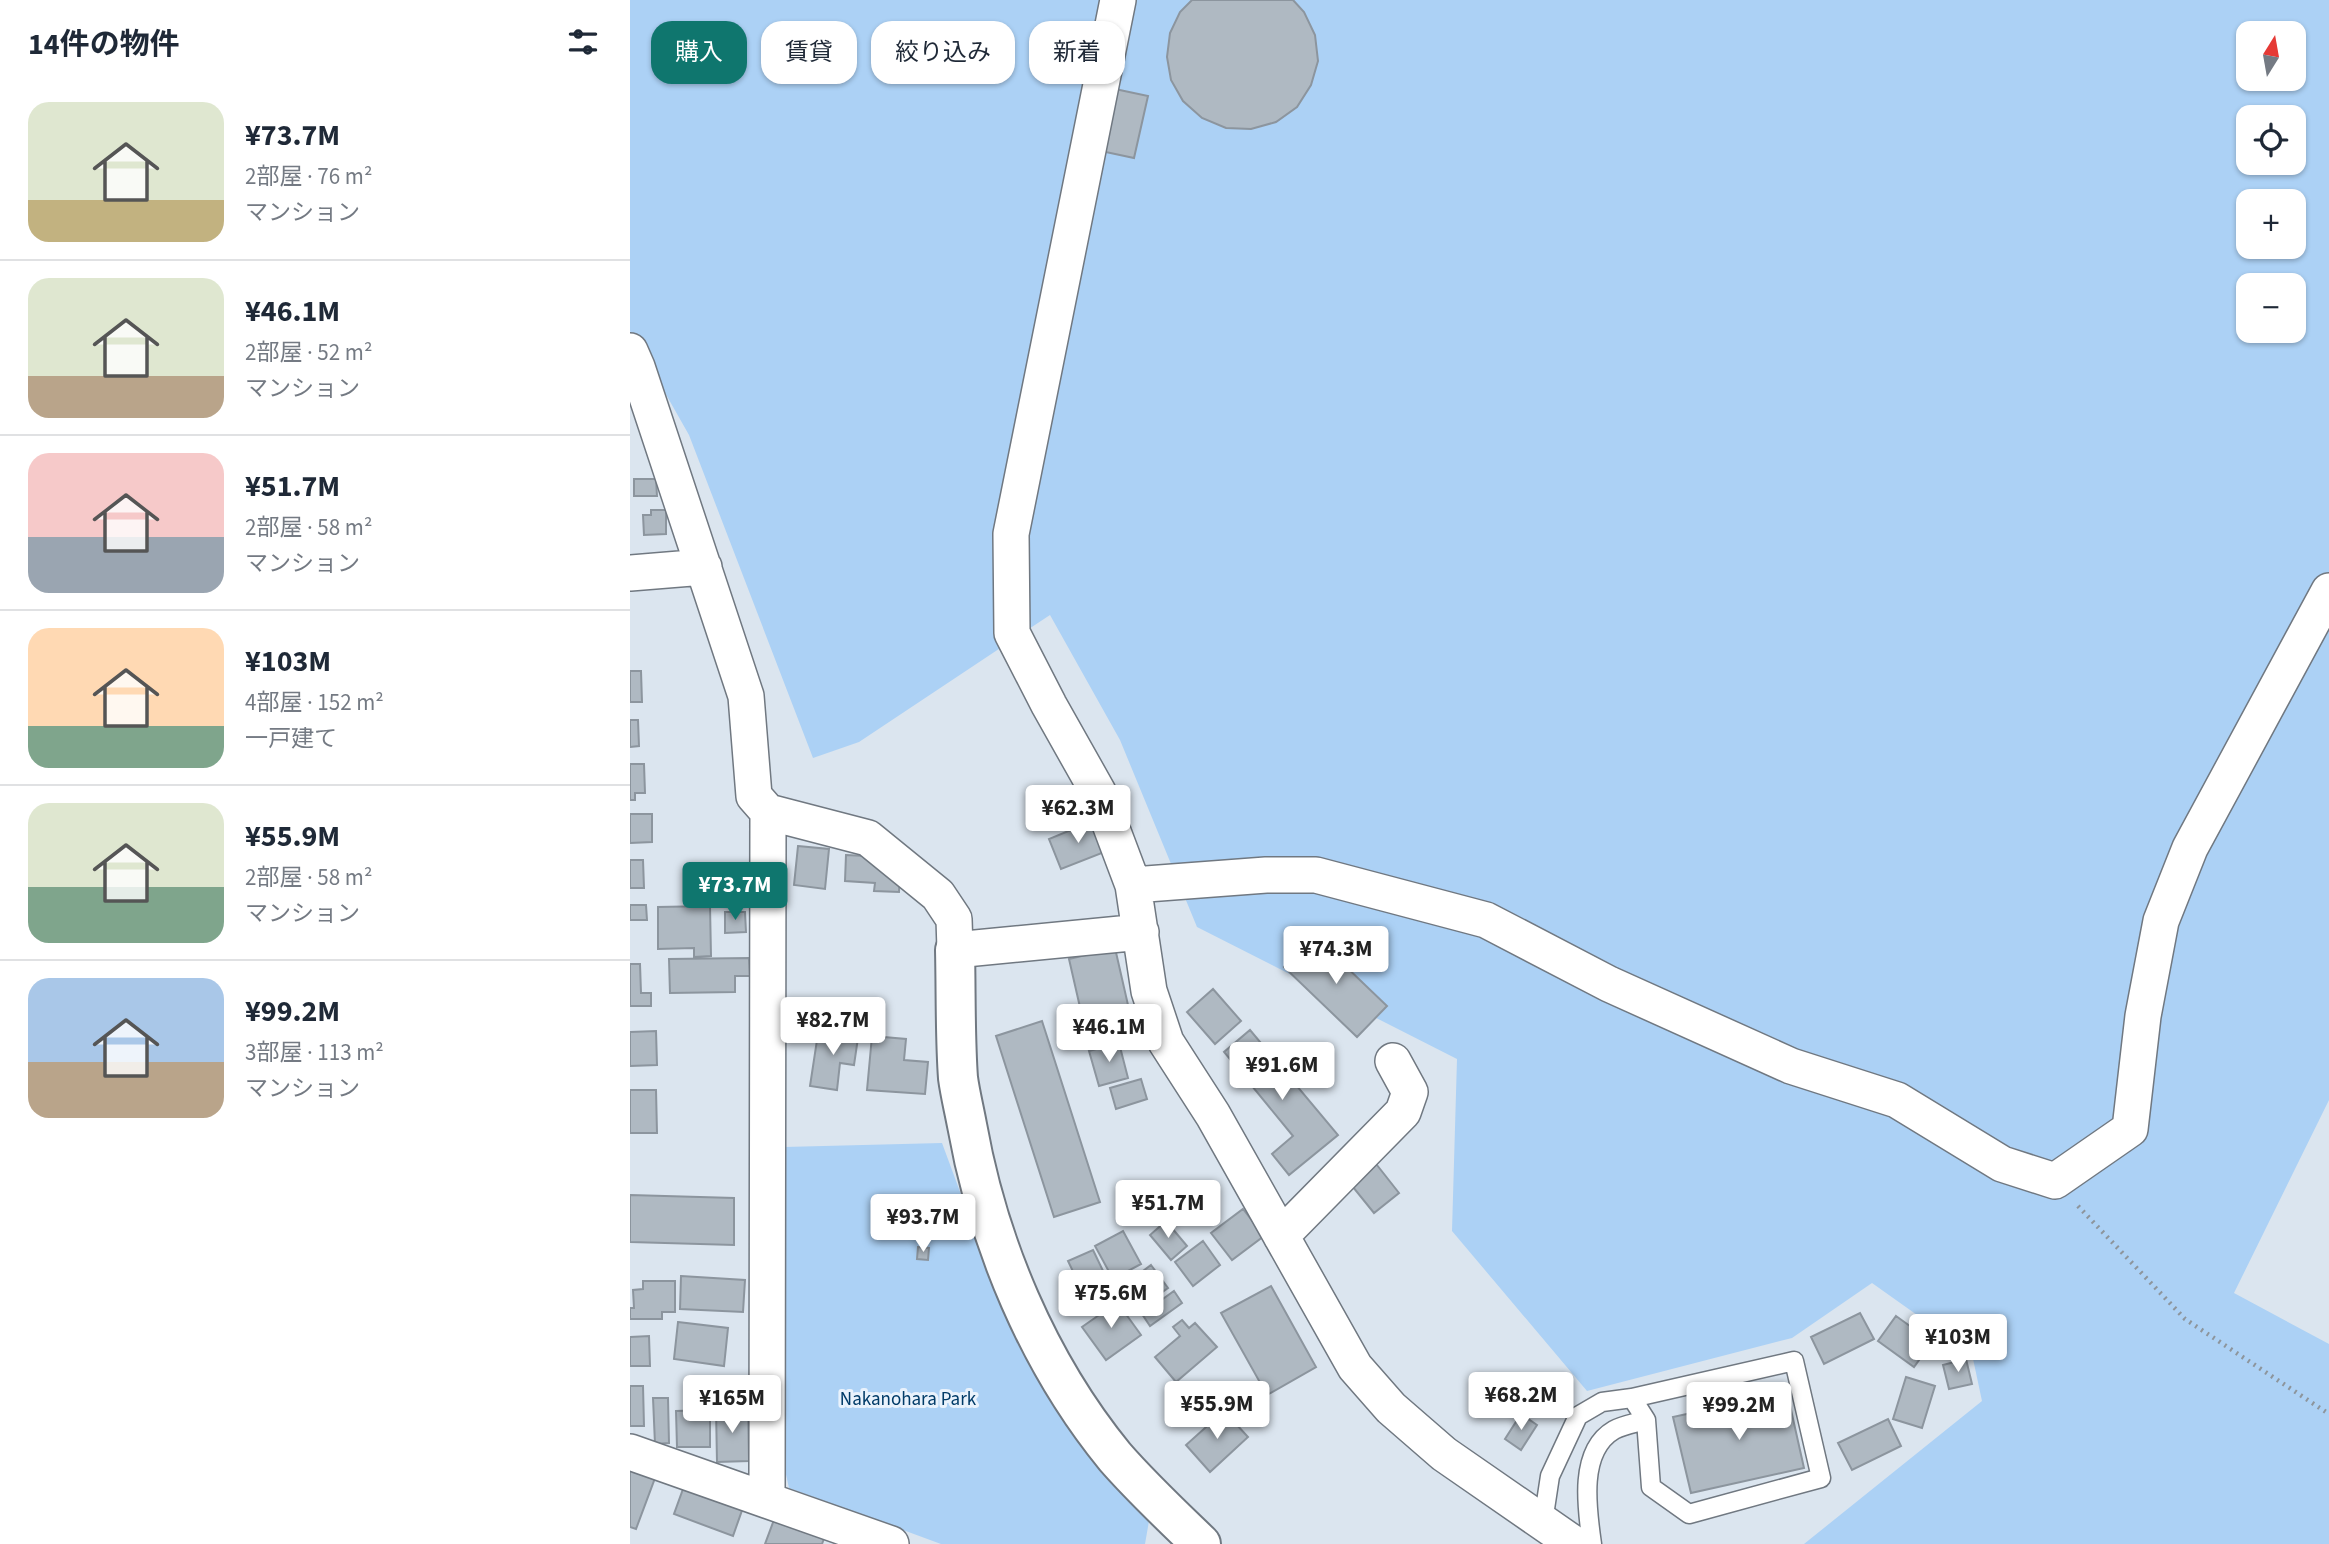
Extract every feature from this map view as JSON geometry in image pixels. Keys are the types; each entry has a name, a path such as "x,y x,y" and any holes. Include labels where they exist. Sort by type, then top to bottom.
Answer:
{"street":[{"path":"1118,0 1011,534 1012,633 1098,792 1133,885 1149,991 1166,1042 1213,1115 1355,1367 1391,1408 1444,1454 1574,1544"},
{"path":"632,362 746,696 754,796 768,812 868,838 938,895 954,919 958,1079 988,1217 1025,1314 1070,1393 1115,1456 1201,1544"},
{"path":"630,573 704,567"},
{"path":"1133,885 1266,875 1316,875 1486,920 1609,984 1791,1066 1897,1100 2003,1164 2055,1181 2130,1129 2143,1016 2161,920 2190,848 2329,591"},
{"path":"767,1500 768,812"},
{"path":"955,950 1142,932"},
{"path":"1281,1236 1403,1112 1410,1092 1393,1061"},
{"path":"630,1452 891,1544"}],"lane":[{"path":"1543,1522 1550,1476 1578,1416 1602,1402 1632,1398 1794,1361 1821,1478 1689,1514 1651,1486 1646,1420 1632,1398"},
{"path":"1592,1544 1587,1505 1592,1452 1614,1430 1646,1420"}],"path":[{"path":"2055,1181 2185,1319 2329,1414"}],"green space":[{"path":"630,0 2329,0 2329,1100 2234,1293 2329,1344 2329,1544 1804,1544 1982,1401 1972,1354 1872,1283 1792,1338 1587,1391 1452,1231 1457,1059 1197,927 1120,740 1050,615 859,742 813,758 689,435 630,331"},
{"name":"Nakanohara Park","path":"942,1143 1010,1327 1149,1521 1145,1544 941,1544 789,1488 783,1461 784,1147"}],"building":[{"path":"1192,0 1293,0 1304,12 1315,35 1318,61 1311,85 1297,107 1276,122 1251,129 1226,128 1202,118 1183,101 1171,80 1167,57 1170,33 1180,12"},
{"path":"1115,89 1148,96 1134,158 1101,151"},
{"path":"634,479 656,479 657,496 634,496"},
{"path":"651,510 666,510 666,534 644,535 643,515 651,515"},
{"path":"630,671 641,671 642,702 630,702"},
{"path":"630,720 638,720 639,746 630,747"},
{"path":"630,764 644,764 645,793 635,793 635,800 630,800"},
{"path":"630,814 652,814 652,842 630,843"},
{"path":"1095,820 1107,851 1061,869 1049,839"},
{"path":"798,846 829,849 825,889 794,885"},
{"path":"846,855 885,857 900,871 899,892 874,891 875,883 845,881"},
{"path":"630,860 643,860 644,888 630,888"},
{"path":"630,905 646,905 647,920 630,920"},
{"path":"710,906 711,956 694,957 694,948 658,949 658,907"},
{"path":"725,912 745,912 746,932 725,933"},
{"path":"1314,936 1387,1006 1357,1037 1284,967"},
{"path":"1115,948 1128,1005 1082,1016 1069,959"},
{"path":"749,958 750,976 735,976 735,992 670,993 669,959"},
{"path":"630,964 640,964 641,993 651,993 651,1006 630,1006"},
{"path":"1213,989 1241,1021 1215,1044 1187,1012"},
{"path":"1042,1021 1100,1202 1054,1217 996,1036"},
{"path":"829,1026 859,1031 854,1065 840,1063 837,1090 810,1086 817,1040 827,1041"},
{"path":"1250,1030 1338,1135 1289,1175 1272,1154 1293,1136 1224,1052"},
{"path":"656,1031 657,1065 630,1066 630,1032"},
{"path":"872,1036 906,1039 904,1060 928,1062 925,1094 867,1090"},
{"path":"1119,1043 1128,1078 1099,1086 1089,1051"},
{"path":"1141,1079 1147,1099 1116,1109 1110,1088"},
{"path":"630,1090 656,1090 657,1133 630,1133"},
{"path":"1373,1160 1399,1193 1374,1213 1348,1181"},
{"path":"630,1195 734,1198 734,1245 630,1242"},
{"path":"1243,1209 1264,1236 1232,1260 1211,1233"},
{"path":"1166,1221 1187,1246 1171,1260 1150,1235"},
{"path":"1123,1231 1141,1264 1113,1279 1095,1246"},
{"path":"1203,1241 1220,1265 1193,1286 1175,1262"},
{"path":"918,1247 929,1248 928,1260 917,1259"},
{"path":"1093,1250 1105,1275 1080,1286 1068,1261"},
{"path":"1151,1265 1168,1288 1140,1308 1123,1286"},
{"path":"681,1276 745,1280 743,1312 680,1309"},
{"path":"643,1281 675,1281 675,1312 662,1312 662,1319 630,1319 630,1308 634,1308 633,1290 643,1289"},
{"path":"1271,1286 1316,1367 1267,1395 1221,1313"},
{"path":"1174,1291 1182,1303 1150,1326 1142,1314"},
{"path":"1115,1299 1141,1335 1106,1360 1082,1327 1102,1313 1100,1309"},
{"path":"1860,1313 1874,1339 1824,1364 1811,1337"},
{"path":"1896,1316 1932,1342 1914,1367 1878,1341"},
{"path":"1182,1320 1189,1328 1195,1323 1217,1347 1176,1382 1155,1357 1180,1336 1173,1327"},
{"path":"678,1322 728,1328 724,1366 674,1359"},
{"path":"649,1336 650,1366 630,1366 630,1337"},
{"path":"1966,1359 1972,1384 1949,1389 1943,1365"},
{"path":"1906,1377 1935,1386 1922,1428 1893,1419"},
{"path":"630,1386 643,1386 644,1426 630,1426"},
{"path":"1787,1392 1804,1468 1691,1493 1673,1417"},
{"path":"653,1398 668,1398 669,1443 655,1444"},
{"path":"748,1408 749,1461 717,1462 716,1409"},
{"path":"710,1410 710,1447 677,1447 676,1411"},
{"path":"1224,1411 1248,1437 1210,1472 1186,1445"},
{"path":"1521,1414 1537,1425 1521,1450 1505,1439"},
{"path":"1888,1419 1901,1446 1852,1470 1838,1443"},
{"path":"630,1460 658,1470 636,1529 630,1527"},
{"path":"687,1478 746,1499 733,1536 674,1514"},
{"path":"778,1509 828,1527 822,1544 765,1544"}]}
